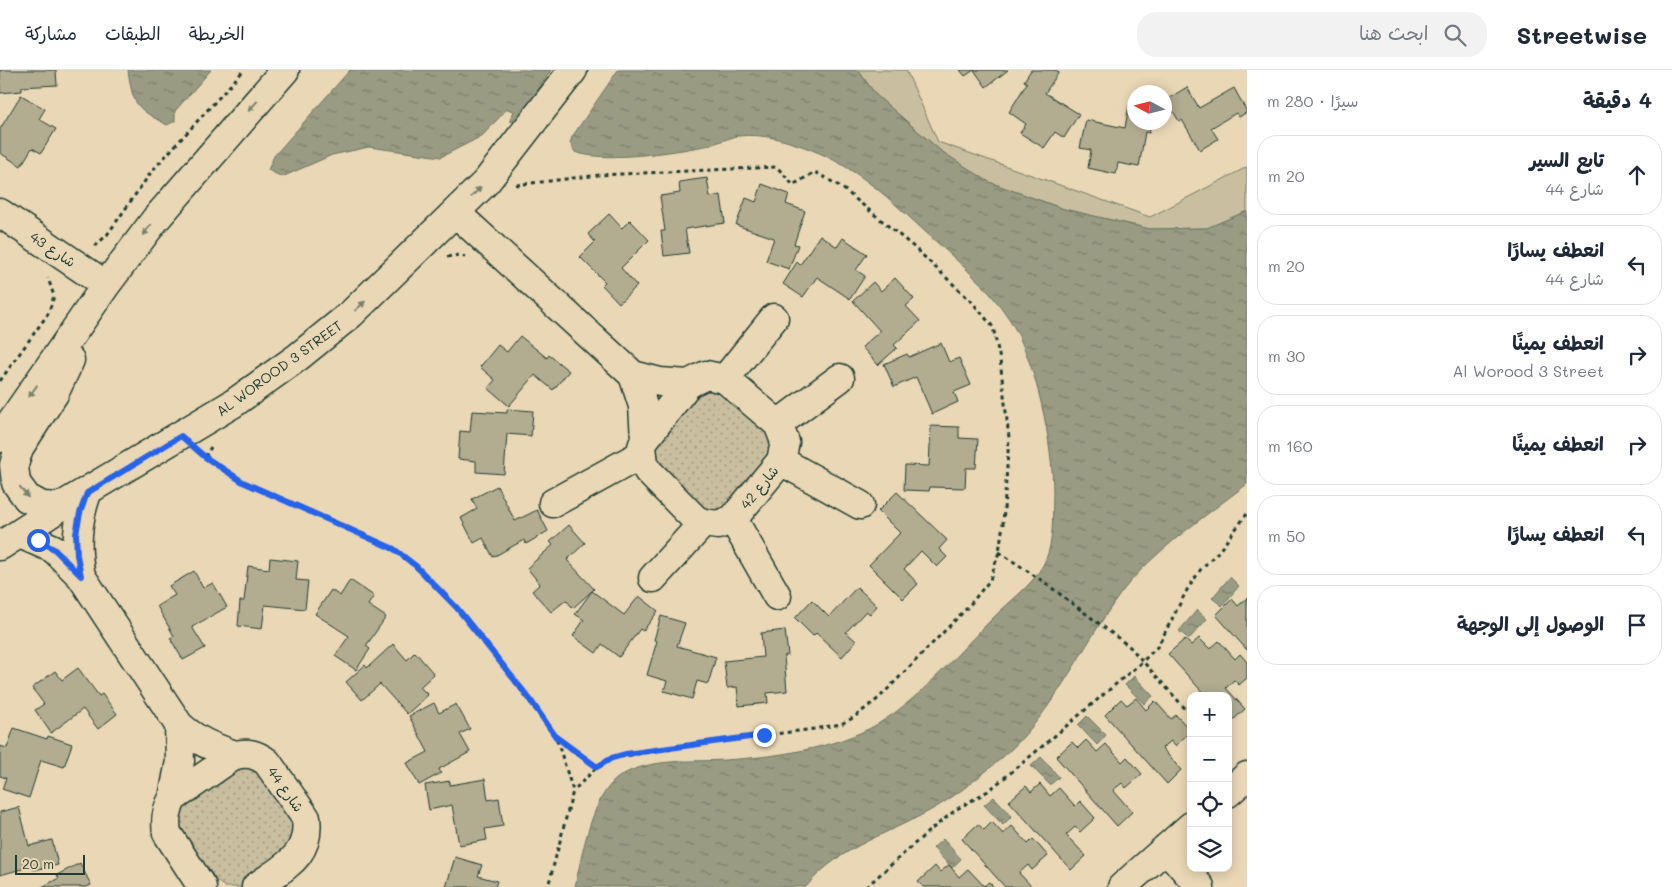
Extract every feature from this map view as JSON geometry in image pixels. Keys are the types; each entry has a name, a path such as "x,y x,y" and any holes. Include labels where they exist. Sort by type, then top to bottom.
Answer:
{"street":[{"path":"0,438 106,285 155,220 285,70"},
{"name":"AL WOROOD 3 STREET","path":"10,540 60,507 87,493 234,403 305,351 351,314 486,182 574,70"},
{"name":"شارع 43","path":"0,213 106,285"},
{"path":"456,213 633,375 660,382 688,384"},
{"path":"725,379 774,318"},
{"path":"60,507 42,506 26,498 16,483 14,465 19,448 65,374 80,323"},
{"path":"633,375 643,406 643,447 648,471 695,519 703,523 653,578"},
{"path":"553,503 643,447 688,384 706,375 725,379 778,424 840,378"},
{"name":"شارع 42","path":"703,523 718,525 733,519 780,461 785,442 778,424"},
{"path":"780,461 860,505"},
{"name":"شارع 44","path":"81,576 76,534 80,513 87,493"},
{"path":"733,519 777,596"},
{"name":"شارع 44","path":"10,540 54,549 81,576 179,724 191,737 206,746 235,755 252,754 267,762 306,818 306,840 302,850 295,858 256,887"},
{"path":"179,724 180,761 173,798 166,815 168,834 202,887"},
{"path":"173,798 235,755"},
{"path":"1232,789 1247,776"},
{"path":"1122,887 1190,827"},
{"path":"1166,848 1200,887"}],"path":[{"path":"92,246 97,246 107,235 152,171 244,70"},
{"path":"508,188 535,181 590,176 750,167 777,167 794,185 814,172 841,187 915,248 972,302 993,328 1000,360 1008,438 999,552 990,580 968,607 879,698 853,718 841,724 626,754 612,758 597,767 573,791 548,887"},
{"path":"0,381 48,314 54,296 45,272 34,260 45,244"},
{"path":"443,259 459,255 470,259"},
{"path":"181,436 205,457 243,482 394,549 416,566 457,608 529,698 556,737 573,791"},
{"path":"205,457 216,442"},
{"path":"866,887 957,809 988,791 1142,662 1158,646 1187,590 1201,569 1219,551 1247,514"},
{"path":"999,552 1088,614 1130,648 1187,710"},
{"path":"556,737 597,767"}],"shaded area":[{"path":"858,70 906,70 938,142 1150,217 1247,167 1247,211 1207,228 1150,229 1064,209 989,182 941,151 876,95"},
{"path":"715,386 771,434 774,451 726,510 709,513 656,466 654,439 698,391"},
{"path":"252,765 299,823 293,848 242,887 225,887 218,882 177,828 178,811 233,768"}],"water":[{"path":"128,70 211,70 175,111 175,121 167,125 142,110 138,105 134,99"},
{"path":"350,70 551,70 517,122 510,121 514,111 507,109 482,136 441,157 369,147 332,155 282,177 268,170 274,156"},
{"path":"618,70 858,70 876,95 941,151 989,182 1064,209 1150,229 1207,228 1247,211 1247,484 1164,549 1134,578 1121,593 1053,699 1022,738 1004,756 938,806 868,841 835,860 806,887 575,887 585,842 596,809 612,783 622,775 659,763 743,759 783,754 823,746 861,733 895,713 925,688 1026,587 1042,567 1049,550 1052,531 1052,473 1041,403 1028,357 1019,337 1010,320 990,294 967,270 895,204 842,164 812,150 776,138 747,135 705,146 620,157 603,157 575,152 570,143 572,137"},
{"path":"1230,577 1239,586 1222,606 1212,598"},
{"path":"1197,610 1207,619 1189,639 1179,631"},
{"path":"1134,676 1153,696 1144,704 1125,685"},
{"path":"1087,716 1106,735 1097,745 1078,725"},
{"path":"1041,757 1059,777 1050,785 1031,766"},
{"path":"994,797 1012,816 1003,825 984,805"},
{"path":"943,839 961,859 952,868 933,848"}],"building":[{"path":"0,70 56,70 57,85 22,87 22,91 0,93"},
{"path":"960,70 974,70 965,76"},
{"path":"974,70 1008,70 986,87"},
{"path":"1031,70 1055,70 1059,72 1045,93 1079,114 1064,138 1055,132 1044,148 1020,133 1026,124 1009,112 1027,83 1024,81"},
{"path":"1187,87 1199,108 1234,88 1247,112 1239,117 1236,113 1211,128 1218,139 1200,150 1182,120 1179,121 1172,110 1172,96"},
{"path":"21,95 45,109 39,119 56,129 41,153 32,148 21,166 0,153 0,129"},
{"path":"1127,116 1127,130 1150,130 1149,133 1145,132 1139,167 1118,163 1116,174 1088,168 1091,150 1080,148 1086,120 1125,128"},
{"path":"707,178 710,197 721,195 725,223 685,229 689,253 664,256 661,231 665,231 660,196 680,193 679,182"},
{"path":"762,184 789,194 786,204 805,211 794,244 798,245 789,269 766,261 774,238 736,225 746,198 756,202"},
{"path":"609,214 622,228 630,220 649,240 621,268 637,286 619,303 602,285 605,282 580,257 595,242 588,234"},
{"path":"820,235 837,247 843,238 867,254 856,270 865,276 850,299 817,277 803,297 783,284 797,262 800,265"},
{"path":"895,278 914,299 906,306 920,321 894,345 897,348 878,365 862,347 880,331 853,301 873,282 881,291"},
{"path":"520,336 547,358 549,355 569,371 553,390 535,375 509,406 488,388 495,380 480,367 498,345 507,352"},
{"path":"941,343 949,362 959,358 971,385 954,392 958,402 932,414 916,377 894,387 884,364 907,354 909,357"},
{"path":"507,409 533,411 531,436 507,434 504,474 476,472 476,461 458,459 460,431 470,432 472,411 507,413"},
{"path":"931,426 959,427 959,438 978,439 976,468 966,468 965,488 930,487 929,491 904,490 905,465 929,466"},
{"path":"497,486 515,521 537,510 548,531 526,544 524,540 493,557 483,538 474,543 461,518 477,509 472,499"},
{"path":"897,492 947,540 939,549 947,557 937,567 921,551 904,569 918,584 903,599 869,565 900,533 878,511"},
{"path":"569,525 585,543 567,560 594,589 573,608 566,600 551,612 532,591 540,584 527,568 553,545 550,542"},
{"path":"270,558 298,561 296,580 308,581 305,609 265,605 262,629 238,626 240,601 244,601 248,566 269,569"},
{"path":"194,571 203,588 213,583 227,607 192,627 205,648 183,660 170,638 174,636 157,606 175,595 169,586"},
{"path":"350,580 374,596 368,605 386,617 366,646 370,649 356,670 335,656 349,636 315,614 331,590 340,596"},
{"path":"857,587 877,606 870,614 866,611 846,632 856,641 842,657 816,633 813,636 795,618 812,600 829,617"},
{"path":"592,591 624,615 639,596 658,611 643,631 640,629 619,657 602,644 596,653 573,636 584,620 575,614"},
{"path":"1247,598 1247,650 1216,615 1232,599 1238,606"},
{"path":"661,616 685,623 677,646 716,657 708,684 697,681 692,699 664,691 667,681 647,675 657,641 654,640"},
{"path":"785,630 788,655 784,656 787,691 767,693 768,703 739,706 737,687 727,688 724,661 763,657 761,633"},
{"path":"1199,638 1210,649 1219,641 1235,659 1240,654 1247,662 1247,678 1239,685 1234,680 1226,688 1230,692 1202,692 1168,654 1185,639 1191,645"},
{"path":"393,644 407,660 415,652 434,674 420,687 428,695 407,714 380,684 362,700 346,682 365,665 367,668"},
{"path":"78,668 99,696 102,694 117,714 98,729 83,709 51,733 35,710 44,704 32,688 55,671 62,680"},
{"path":"1232,695 1245,709 1232,721"},
{"path":"1136,698 1146,710 1155,701 1171,719 1176,715 1187,727 1187,735 1175,746 1171,741 1162,748 1181,770 1167,784 1105,715 1121,699 1127,705"},
{"path":"434,703 439,713 456,704 470,729 460,734 470,752 439,769 441,773 419,785 407,763 428,752 409,716"},
{"path":"14,728 47,739 48,736 72,744 64,767 41,760 29,798 2,789 6,778 0,776 0,746 7,748"},
{"path":"1086,740 1097,752 1106,744 1122,762 1127,757 1142,774 1126,788 1122,783 1113,790 1132,812 1117,826 1056,757 1072,742 1078,748"},
{"path":"485,779 488,800 499,798 503,826 485,829 487,840 459,845 452,805 429,810 425,785 450,781 450,785"},
{"path":"1040,784 1050,796 1059,788 1075,806 1080,801 1095,818 1080,832 1075,827 1066,835 1086,856 1071,870 1009,801 1026,786 1031,792"},
{"path":"19,807 29,846 52,840 58,865 34,870 33,866 0,875 0,812"},
{"path":"992,822 1003,834 1012,826 1028,844 1033,839 1048,856 1032,870 1028,865 1019,873 1032,887 1005,887 962,839 978,824 984,830"},
{"path":"455,857 482,865 478,876 497,881 495,887 446,887"},
{"path":"80,863 91,885 87,887 42,887 59,878 57,875"},
{"path":"949,865 959,877 968,869 984,886 989,882 994,887 923,887 918,882 935,866 940,872"}],"route":[{"path":"38,540 54,549 81,576 76,534 80,513 87,493 181,436 205,457 243,482 333,520 394,549 416,566 457,608 529,698 556,737 597,767 612,758 626,754 764,735"}]}
